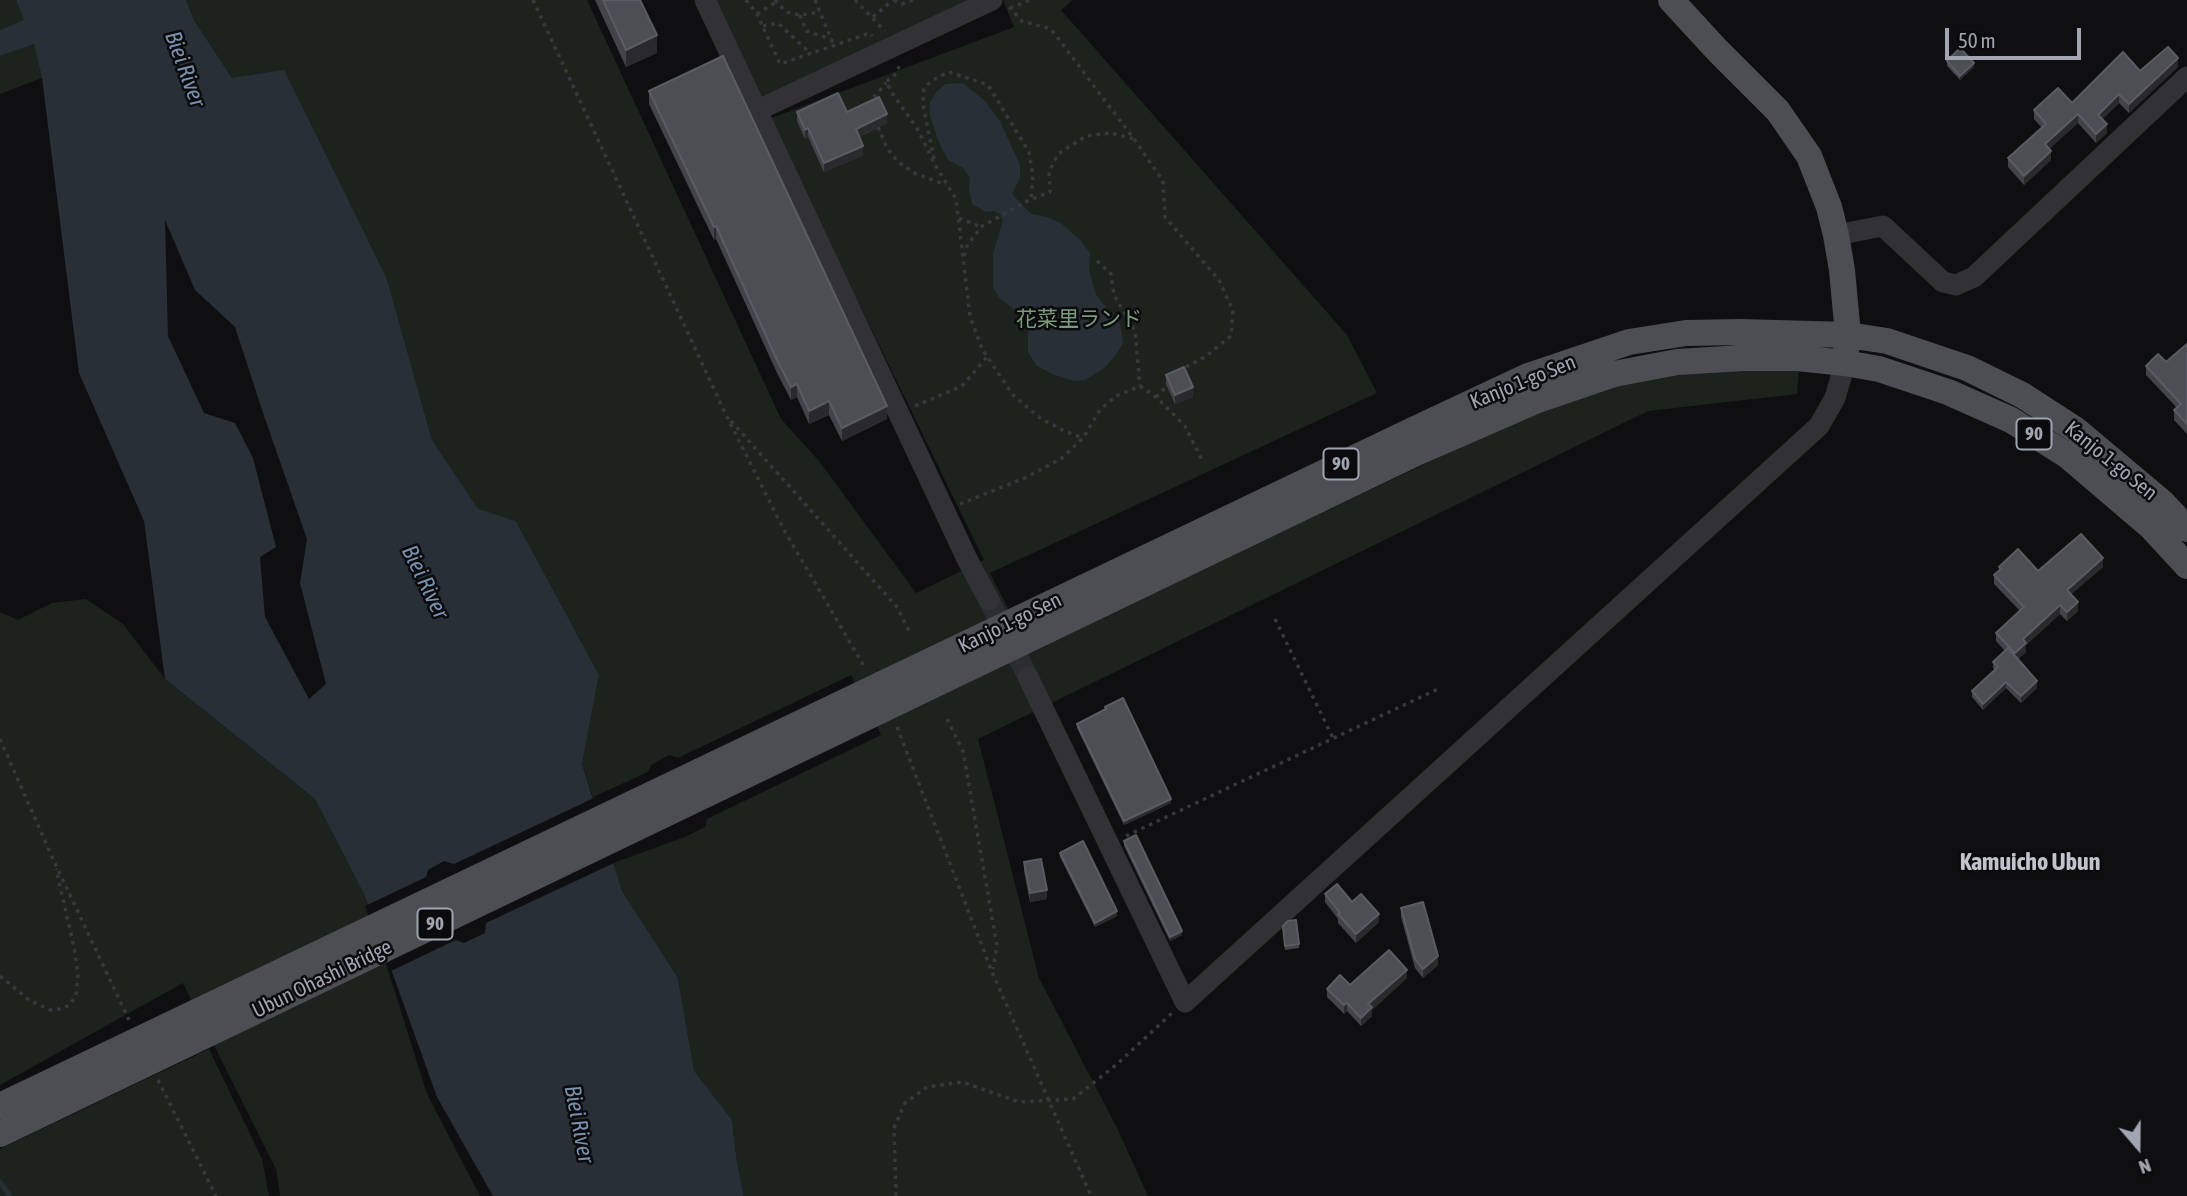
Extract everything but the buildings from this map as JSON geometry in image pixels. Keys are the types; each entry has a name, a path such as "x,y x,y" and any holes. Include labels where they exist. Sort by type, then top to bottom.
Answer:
{"main road":[{"path":"1671,0 1778,111 1809,156 1829,207 1836,235 1848,335 1845,363"},
{"name":"Kanjo 1-go Sen","path":"874,700 1528,376 1629,342 1686,332 1848,335 1887,341 1967,368 2022,395 2076,430 2163,503 2187,529"},
{"name":"Kanjo 1-go Sen","path":"874,700 1535,401 1614,374 1677,362 1797,358 1845,363 1879,369 1948,392 2011,420 2068,456 2150,526 2187,566"},
{"name":"Ubun Ohashi Bridge","path":"0,1105 874,700"},
{"name":"Ubun Ohashi Bridge","path":"0,1134 874,700"}],"street":[{"path":"705,0 989,600"},
{"path":"758,110 890,48 1001,4"},
{"path":"1836,235 1883,226 1943,282 1956,285 1974,277 2187,77"},
{"path":"1028,677 1185,1002 1819,426 1835,398 1845,363"}],"path":[{"path":"533,0 727,417 874,700 1091,1196"},
{"path":"747,0 757,14 780,64 870,33 901,57 897,73 872,99 870,110"},
{"path":"815,0 834,46"},
{"path":"855,0 873,18 890,48"},
{"path":"873,18 893,0 902,4 913,0"},
{"path":"1001,4 1002,0"},
{"path":"1001,4 1030,0"},
{"path":"757,14 777,1 786,12 800,15 820,12"},
{"path":"1001,4 1022,21 1051,29 1163,181 1165,217 1219,280 1233,311 1231,337 1205,357 1183,368 1156,397"},
{"path":"800,15 806,31 832,40"},
{"path":"763,26 778,23 811,54"},
{"path":"935,165 923,106 924,89 932,81 949,72 988,85 1029,152 1033,176 1031,200"},
{"path":"887,82 917,128 935,165 956,198 970,316 982,349 1013,395 1040,418 1083,438"},
{"path":"878,127 887,148 898,162 916,174 948,185"},
{"path":"963,258 967,246 981,228 1025,202 1050,192 1049,172 1058,154 1086,136 1111,133 1134,139"},
{"path":"959,218 981,228"},
{"path":"1097,261 1111,274 1114,295 1135,331 1140,386"},
{"path":"899,412 962,386 987,357"},
{"path":"1140,386 1156,397 1185,426 1203,462"},
{"path":"945,510 1062,458 1083,438 1100,410 1116,396 1140,386"},
{"path":"727,417 897,607 911,633"},
{"path":"1275,619 1333,738"},
{"path":"1108,845 1438,689"},
{"path":"947,719 963,751 997,946 992,972"},
{"path":"0,739 129,1021"},
{"path":"0,976 29,1000 50,1010 70,1005 76,995 78,975 74,947 53,859"},
{"path":"896,1196 894,1128 905,1103 927,1087 962,1082 1019,1102 1073,1099 1116,1065 1185,1002"},
{"path":"154,1071 216,1196"}],"green space":[{"path":"0,0 16,0 25,20 0,30"},
{"name":"花菜里ランド","path":"186,0 587,0 781,419 819,461 916,593 984,560 769,119 1014,27 1003,0 1073,0 1061,10 1347,335 1377,393 990,573 1010,612 856,685 851,675 678,758 669,755 651,765 648,772 593,797 582,763 599,675 516,521 478,510 432,440 387,279 232,78 194,20"},
{"path":"712,0 979,0 768,99 756,93"},
{"path":"34,43 42,78 0,94 0,56"},
{"path":"1724,369 1799,370 1797,394 1648,411 978,739 1039,978 1117,1128 1148,1196 744,1196 732,1120 694,1072 678,978 622,891 613,863 685,837 705,827 707,819 881,735 876,724 1535,412 1623,383 1678,373"},
{"path":"86,599 123,624 165,679 315,799 364,894 427,1094 480,1196 280,1196 276,1169 183,983 0,1085 0,612 18,620 52,603"},
{"path":"209,1049 262,1159 269,1196 0,1196 0,1149"}],"water":[{"name":"Biei River","path":"16,0 186,0 194,20 232,78 284,70 387,279 432,440 478,509 516,521 599,675 582,764 622,891 678,978 694,1071 732,1120 744,1196 493,1196 437,1097 364,894 315,799 165,679 144,521 79,373 42,78 34,44 0,56 0,30 24,20","holes":["165,220 195,290 235,327 307,539 300,583 326,684 309,699 265,617 260,557 276,547 253,458 235,423 204,413 168,336"]},
{"path":"963,83 984,100 1000,121 1020,165 1020,178 1012,194 1031,214 1062,224 1080,240 1090,253 1089,270 1096,295 1120,324 1123,343 1116,355 1104,368 1085,380 1074,381 1036,365 1028,352 1028,329 1023,316 999,298 993,286 993,254 1003,220 1000,214 994,211 986,212 972,204 970,178 963,168 948,160 930,116 930,102 937,91 946,84"}],"pier":[{"path":"596,797 616,862 486,923 485,933 464,943 456,940 389,972 365,906 426,877 428,870 444,861 454,864"}],"waterway":[{"path":"0,1182 10,1196"}],"tunnel":[{"path":"989,600 1028,677"}],"district":[{"name":"Kamuicho Ubun","path":"2030,862"}]}
